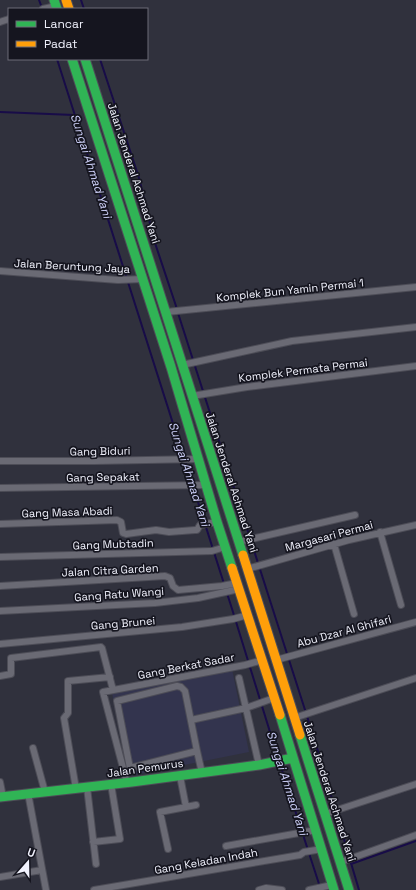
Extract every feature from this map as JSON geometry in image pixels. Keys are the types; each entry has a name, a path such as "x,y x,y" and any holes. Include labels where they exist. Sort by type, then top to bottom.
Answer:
{"main road":[{"path":"72,60 143,279 207,485 218,549 240,617 263,660 322,848 327,887"},
{"name":"Jalan Jenderal Achmad Yani","path":"85,60 170,312 182,365 238,542 281,659 294,718 329,813 344,861 349,890"},
{"path":"192,437 204,434"},
{"name":"Jalan Pemurus","path":"2,797 130,783 259,765 293,758"}],"street":[{"path":"44,8 56,5"},
{"name":"Jalan Beruntung Jaya","path":"0,271 118,280 143,279"},
{"name":"Komplek Bun Yamin Permai 1","path":"170,312 416,288"},
{"path":"182,365 292,341 416,327"},
{"name":"Komplek Permata Permai","path":"192,396 248,387 416,366"},
{"name":"Gang Biduri","path":"0,461 95,462 199,460"},
{"name":"Gang Sepakat","path":"0,488 207,485"},
{"path":"238,542 354,515"},
{"name":"Gang Masa Abadi","path":"0,524 117,520 121,522 121,531 126,534 156,530 169,532 195,530 202,525 213,523"},
{"name":"Margasari Permai","path":"247,569 380,532 416,525"},
{"path":"380,532 401,605"},
{"path":"334,544 354,614"},
{"name":"Gang Mubtadin","path":"0,557 218,549"},
{"name":"Jalan Citra Garden","path":"0,586 164,576 170,578 173,586 178,590 225,586 232,589"},
{"name":"Gang Ratu Wangi","path":"0,611 155,603 198,598 232,589"},
{"name":"Gang Brunei","path":"0,644 182,627 240,617"},
{"name":"Abu Dzar Al Ghifari","path":"281,659 416,622"},
{"path":"0,676 11,674 11,658 101,647 113,690 103,692 130,783"},
{"name":"Gang Berkat Sadar","path":"113,690 245,665 263,660"},
{"path":"76,789 64,718 68,713 68,681 110,677"},
{"path":"239,678 259,765"},
{"path":"294,718 416,678"},
{"path":"130,783 130,768 117,701 177,686 181,687 185,691 202,773"},
{"path":"191,720 246,708 274,698"},
{"path":"33,748 45,792"},
{"path":"130,768 197,751"},
{"path":"180,776 186,807"},
{"path":"0,782 2,797"},
{"path":"93,842 120,839 111,784"},
{"path":"329,813 416,784"},
{"path":"87,787 96,864"},
{"path":"28,793 46,890"},
{"path":"168,849 160,812 196,805"},
{"path":"226,846 316,830"},
{"path":"344,861 416,834"},
{"name":"Gang Keladan Indah","path":"94,890 300,855 322,848"},
{"path":"0,877 42,870"},
{"path":"309,890 327,887"},
{"path":"259,890 266,888 282,890"}],"shaded area":[{"path":"232,669 249,752 129,776 112,693"}],"waterway":[{"name":"Sungai Ahmad Yani","path":"39,0 42,8"},
{"name":"Sungai Ahmad Yani","path":"81,0 84,8"},
{"name":"Sungai Ahmad Yani","path":"57,60 278,758"},
{"name":"Sungai Ahmad Yani","path":"100,60 139,178 154,240 177,309"},
{"path":"0,112 74,115"},
{"name":"Sungai Ahmad Yani","path":"178,313 314,738 359,890"},
{"name":"Sungai Ahmad Yani","path":"280,764 320,887"},
{"path":"351,864 416,841"}],"traffic: fast":[{"path":"54,0 57,8"},
{"path":"72,60 171,367 232,568"},
{"path":"85,60 243,555"},
{"path":"280,715 334,890"},
{"path":"300,735 349,890"},
{"path":"0,797 132,782 259,765 293,758"}],"traffic: slow":[{"path":"66,0 69,8"},
{"path":"243,555 300,735"},
{"path":"232,568 280,715"}]}
